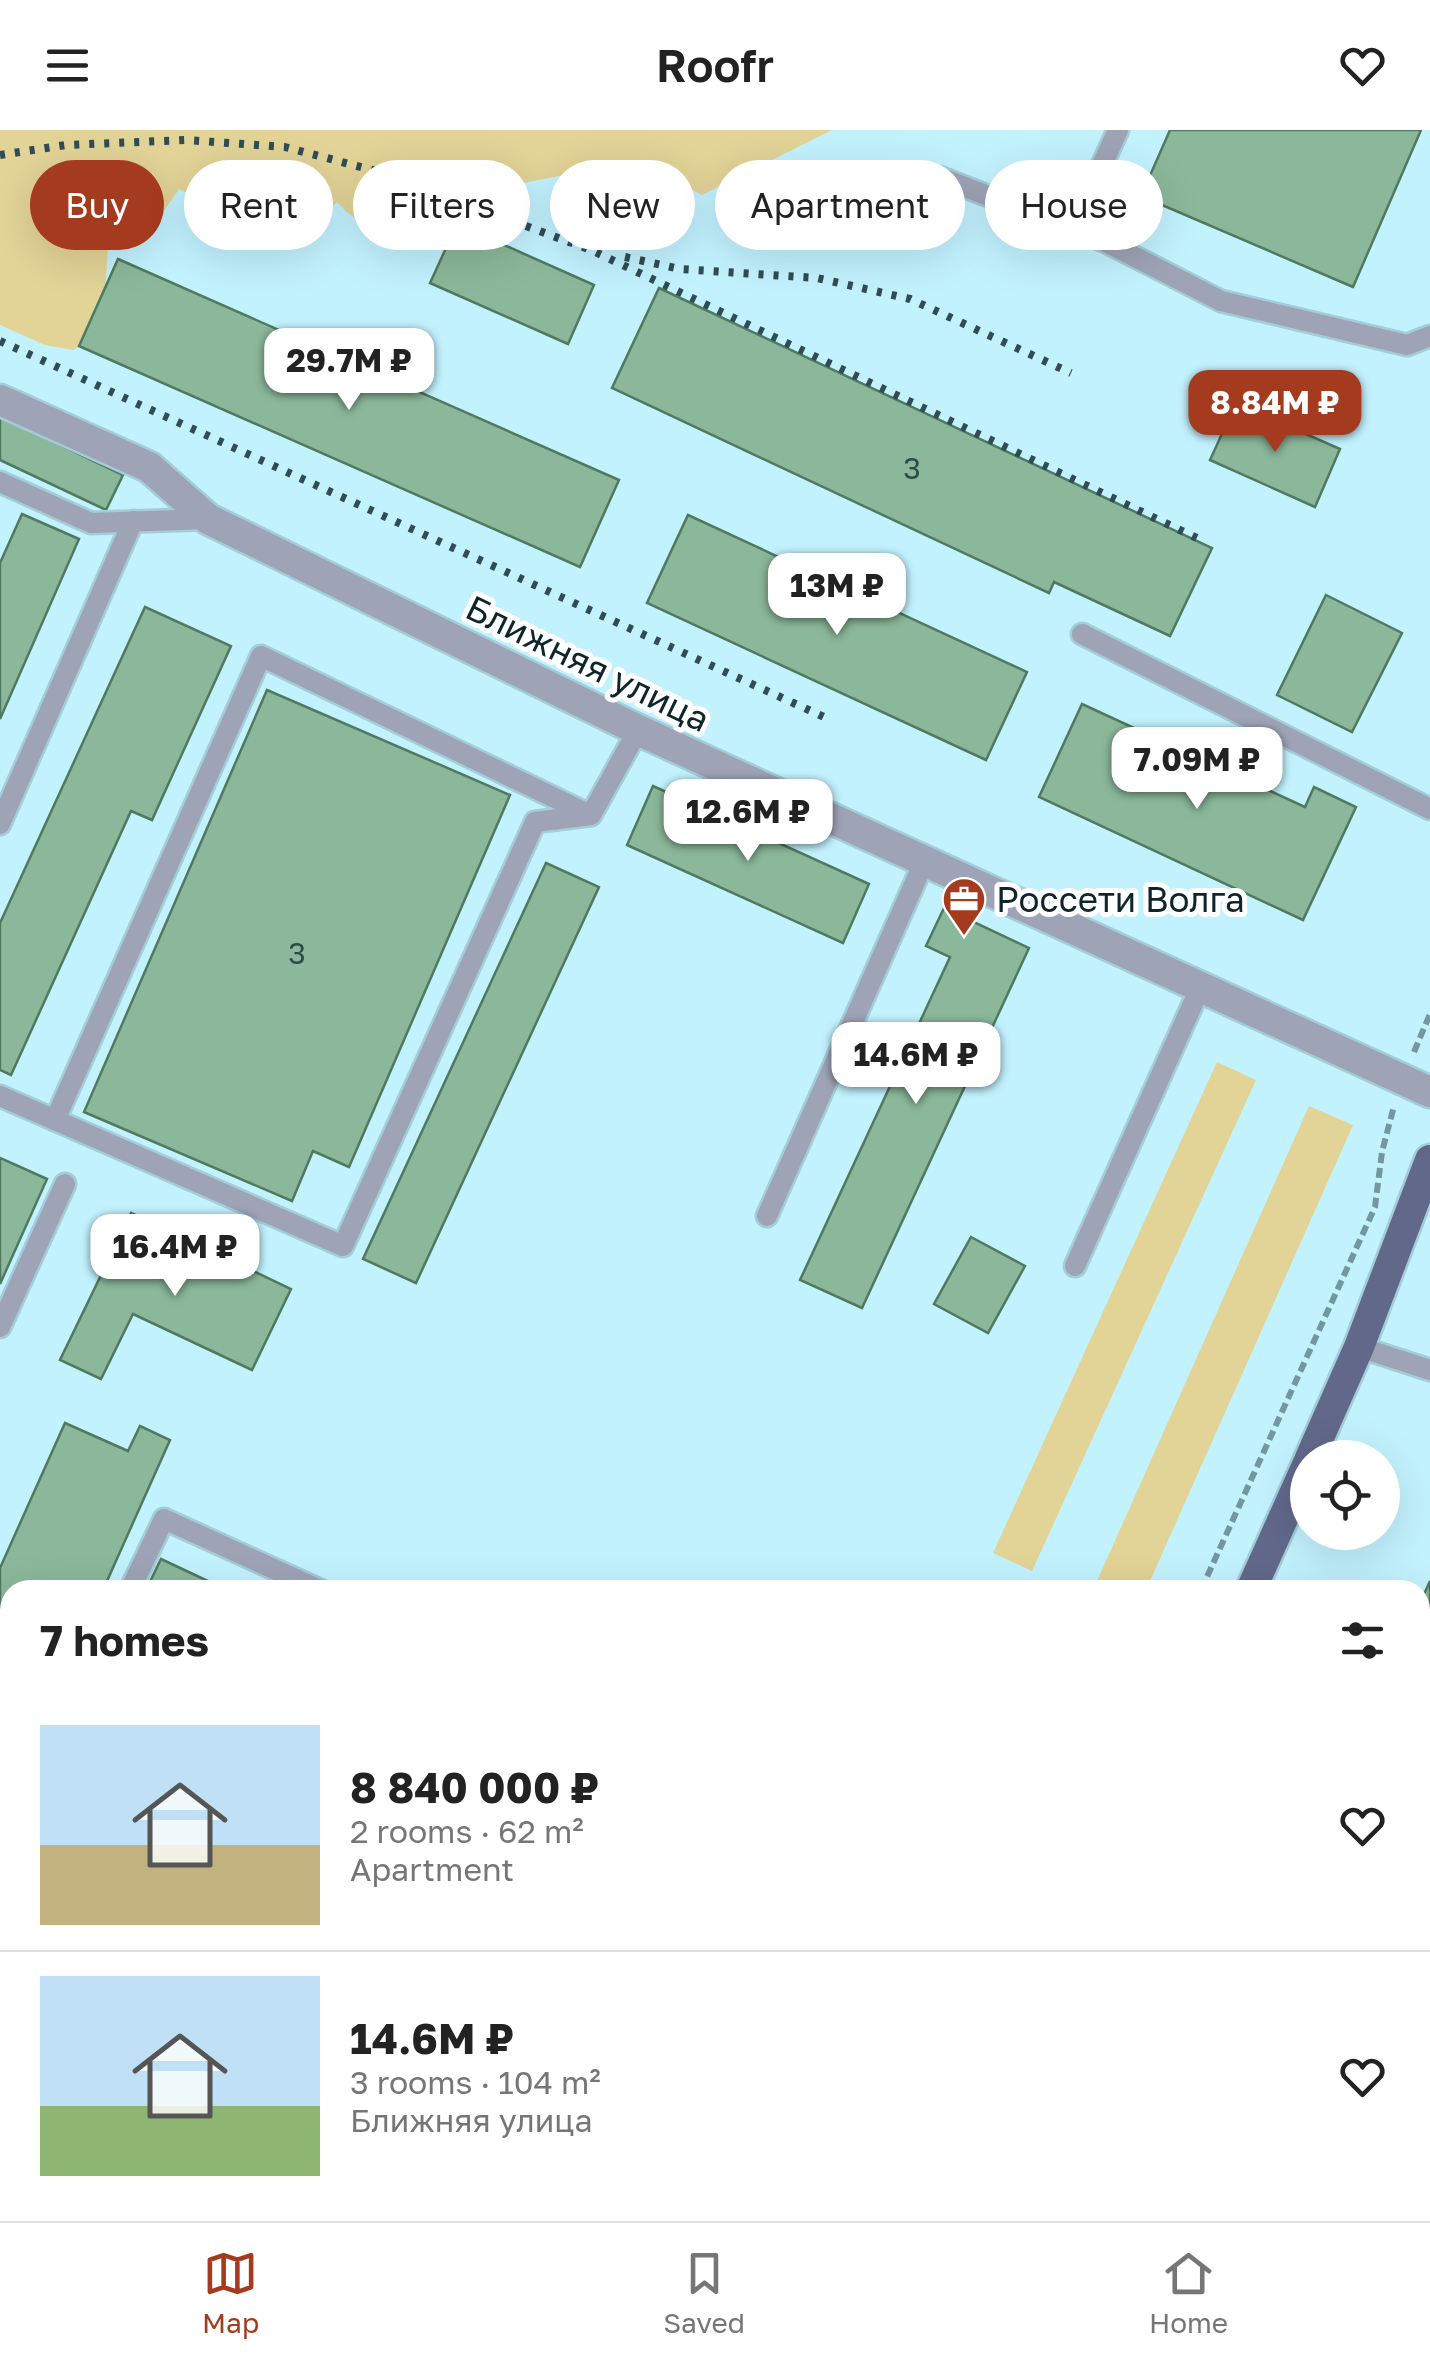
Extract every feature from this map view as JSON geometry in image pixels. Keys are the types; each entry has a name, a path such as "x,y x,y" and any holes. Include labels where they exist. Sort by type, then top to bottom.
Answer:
{"main road":[{"path":"1318,1440 1359,1347 1430,1160"},
{"path":"1255,1580 1290,1503"}],"street":[{"name":"Ближняя улица","path":"0,400 149,468 208,518 638,730 1416,1086"}],"lane":[{"path":"1104,160 1118,130"},
{"path":"1122,250 1221,300 1406,345 1430,336"},
{"path":"0,482 90,523 208,518"},
{"path":"0,824 132,521"},
{"path":"1082,634 1430,809"},
{"path":"55,1120 262,656 591,815"},
{"path":"591,815 638,730"},
{"path":"0,1096 343,1246 536,822 591,815"},
{"path":"767,1216 924,862"},
{"path":"1075,1266 1200,988"},
{"path":"0,1327 65,1184"},
{"path":"1359,1347 1430,1370"},
{"path":"135,1580 164,1519 298,1580"}],"path":[{"path":"1206,1580 1375,1207 1382,1152 1416,1086 1430,1014"}],"shaded area":[{"path":"0,130 832,130 772,160 715,160 715,188 702,195 695,192 695,160 550,160 550,178 530,182 530,160 353,160 353,216 337,202 333,206 333,160 184,160 184,192 179,189 164,211 164,160 30,160 30,250 108,250 103,332 73,350 45,345 0,325"},
{"path":"1217,1062 1256,1080 1032,1571 993,1553"},
{"path":"1309,1106 1353,1125 1150,1580 1097,1580"}],"building":[{"path":"1170,130 1421,130 1353,287 1163,205 1163,160 1157,160"},
{"path":"445,250 515,250 594,285 568,344 430,283"},
{"path":"118,259 619,480 580,567 79,346"},
{"path":"659,288 1212,548 1170,636 1054,582 1049,593 612,388"},
{"path":"1236,403 1340,449 1315,507 1210,460"},
{"path":"0,416 123,475 106,510 0,460"},
{"path":"22,514 79,539 0,719 0,563"},
{"path":"688,515 1027,672 986,760 647,603"},
{"path":"1326,595 1402,633 1352,732 1277,695"},
{"path":"145,607 231,646 152,820 131,811 11,1075 0,1070 0,923"},
{"path":"267,690 510,795 349,1167 313,1151 292,1201 84,1112"},
{"path":"1082,704 1305,807 1314,787 1356,807 1303,920 1039,797"},
{"path":"653,786 869,884 843,943 627,845"},
{"path":"546,863 599,887 416,1283 363,1259"},
{"path":"944,908 1029,948 862,1308 800,1280 950,957 926,946"},
{"path":"0,1158 47,1179 0,1284"},
{"path":"131,1213 291,1289 252,1370 133,1314 101,1379 60,1360"},
{"path":"971,1237 1025,1266 988,1333 934,1304"},
{"path":"65,1423 128,1451 140,1426 170,1440 107,1580 0,1580 0,1568"},
{"path":"161,1559 206,1580 151,1580"}],"railway":[{"path":"0,155 66,145 186,140 285,147 376,171 591,250 1201,540"},
{"path":"625,257 680,269 817,278 910,299 1071,373"},
{"path":"0,341 824,717"}],"place":[{"name":"Россети Волга","path":"964,937"}]}
